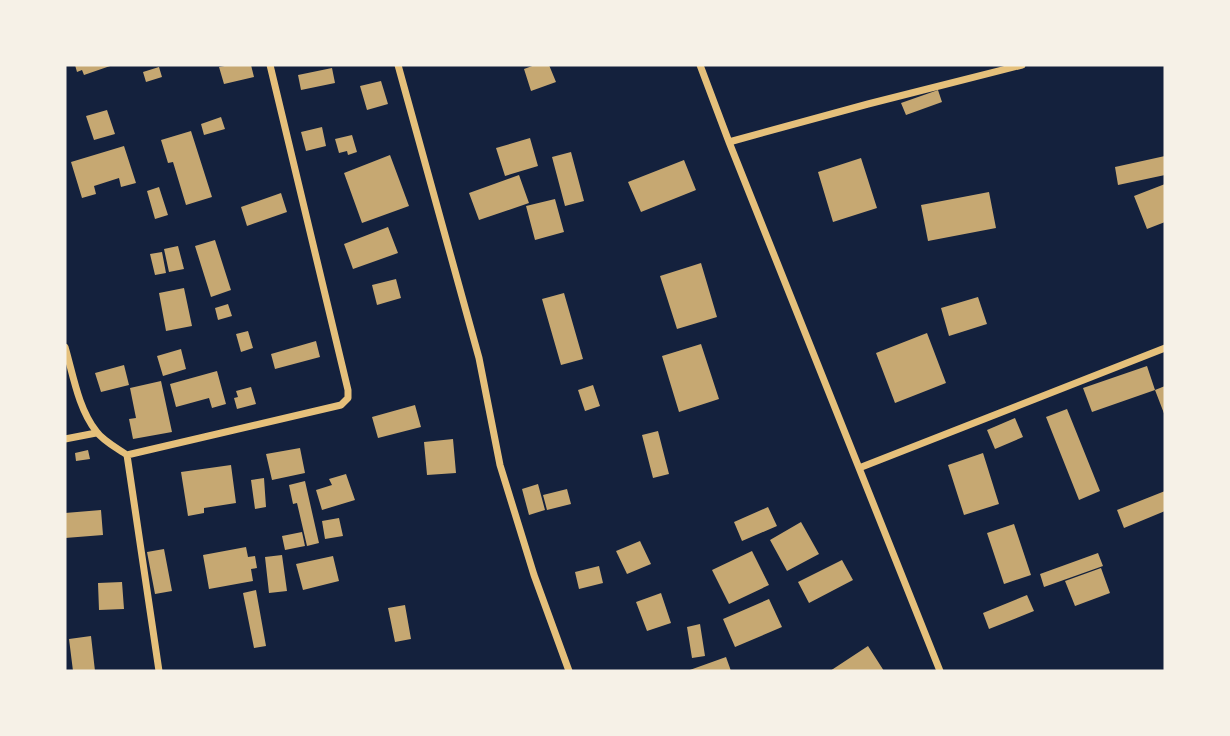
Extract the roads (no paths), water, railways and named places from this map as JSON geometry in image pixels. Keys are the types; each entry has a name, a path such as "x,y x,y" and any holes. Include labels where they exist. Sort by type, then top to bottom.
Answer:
{"street":[{"path":"127,455 341,405 348,398 270,65"},
{"path":"398,65 479,358 500,465 534,575 568,671"},
{"path":"700,65 940,671"},
{"path":"729,142 1022,65"},
{"path":"65,347 82,408 96,433 127,455 159,671"},
{"path":"859,468 1165,348"},
{"path":"65,439 96,433"}]}
